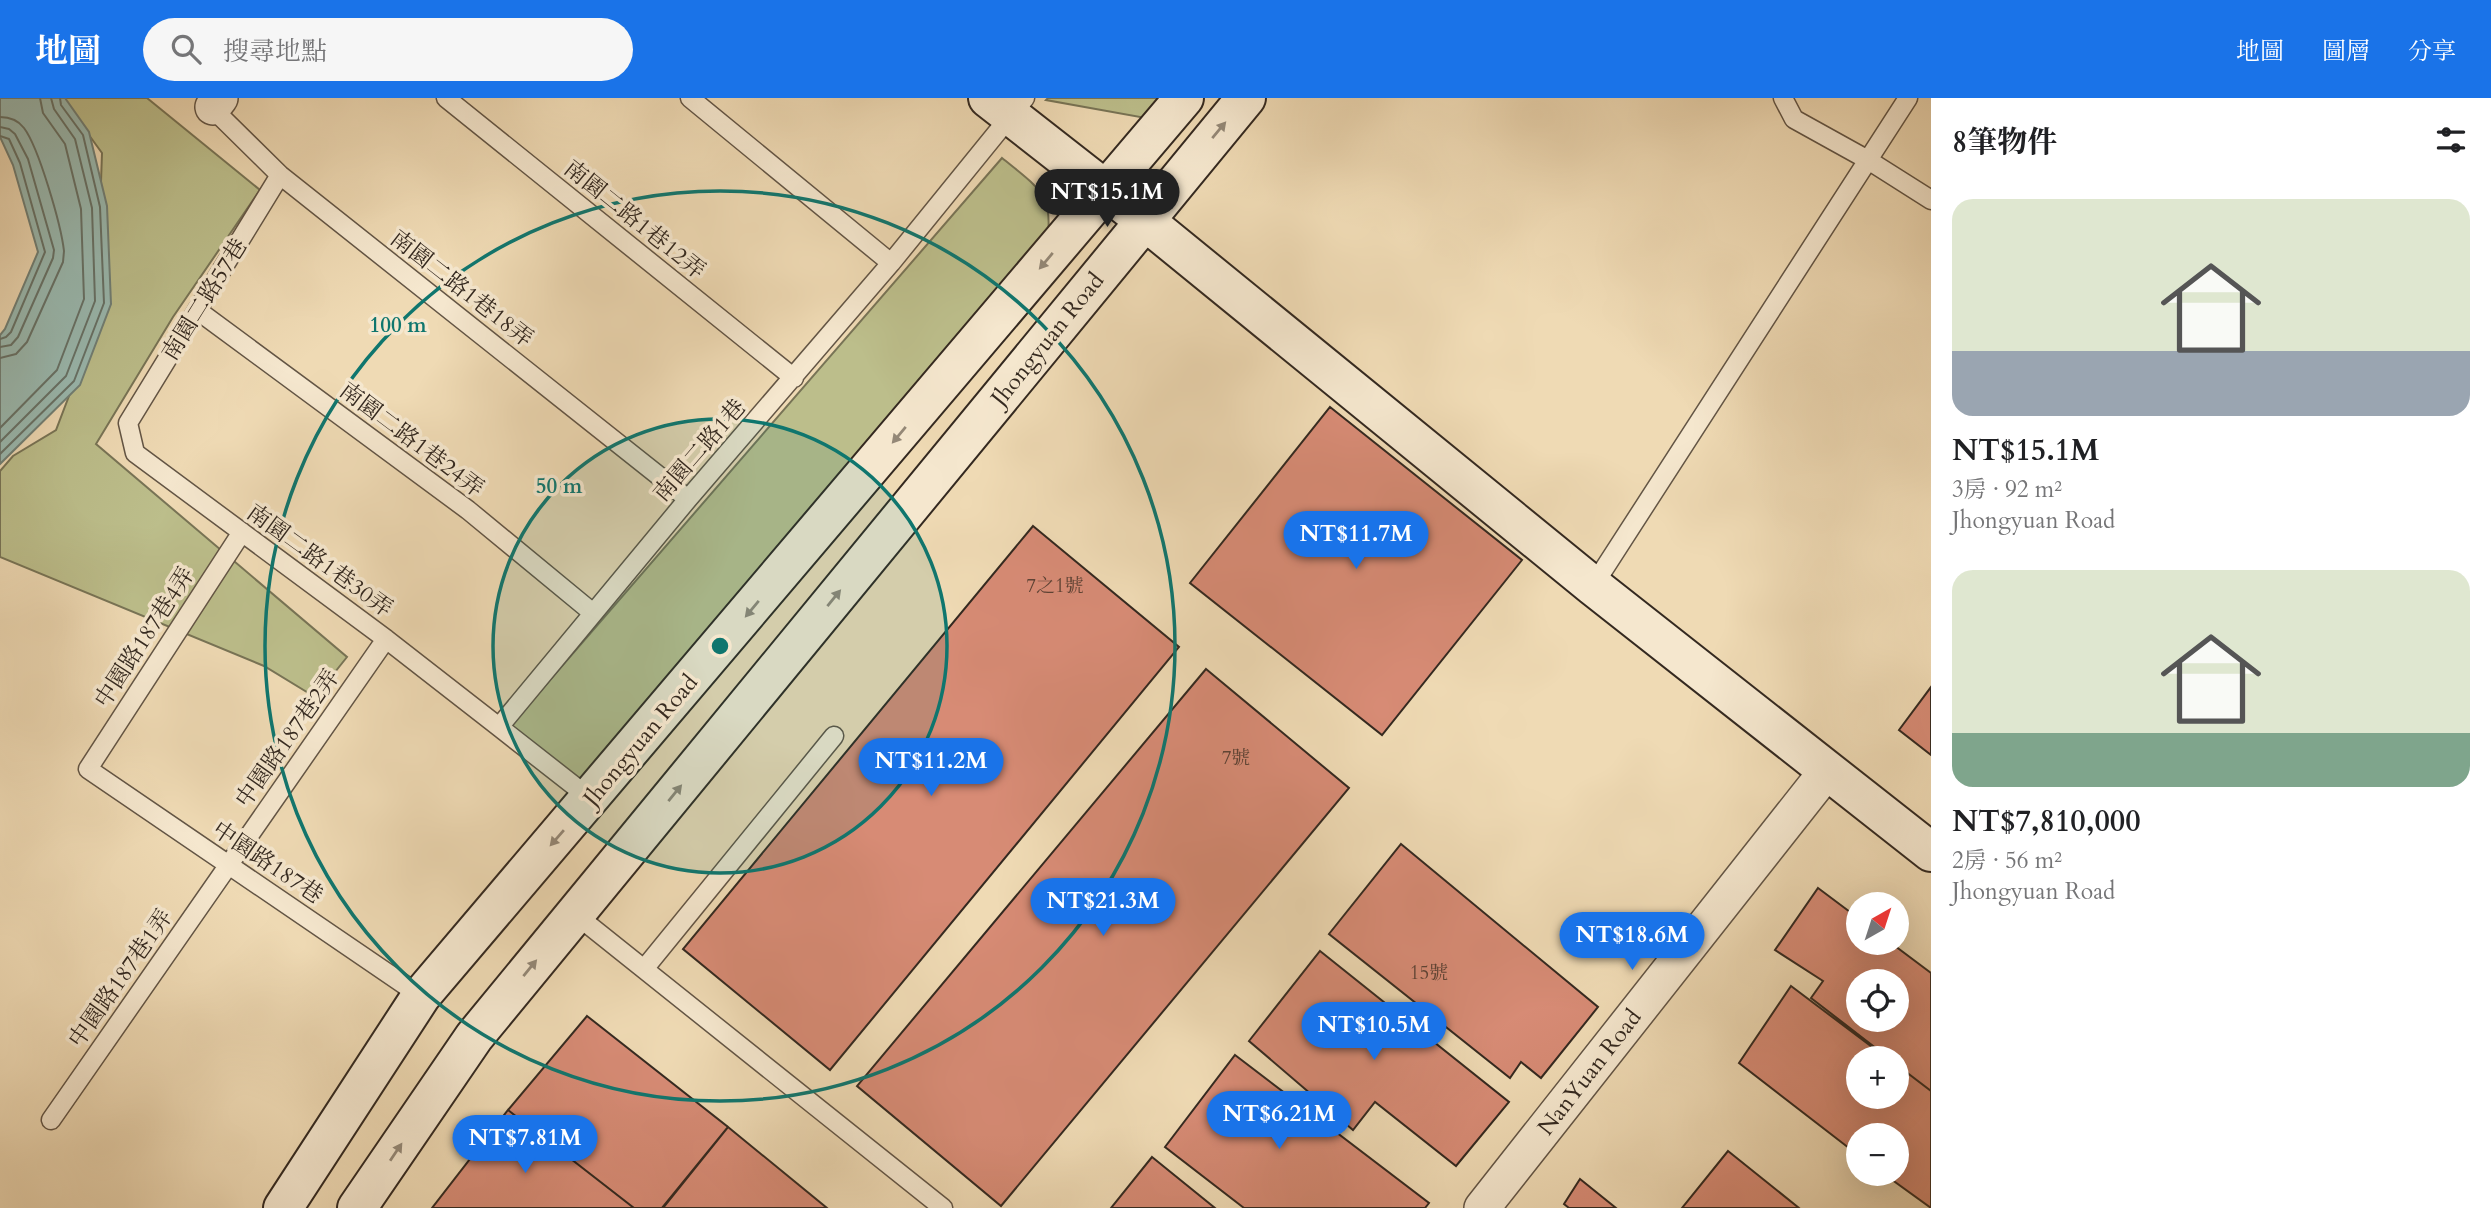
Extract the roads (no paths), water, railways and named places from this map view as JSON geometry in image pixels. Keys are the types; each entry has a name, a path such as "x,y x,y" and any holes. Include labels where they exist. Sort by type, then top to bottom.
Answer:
{"main road":[{"name":"Jhongyuan Road","path":"283,1208 421,996 1184,98"},
{"name":"Jhongyuan Road","path":"357,1208 474,1037 1246,98"},
{"path":"1007,104 1106,191 1593,586 1931,852"}],"street":[{"name":"NanYuan Road","path":"1482,1208 1827,771"}],"lane":[{"name":"南園二路1巷12弄","path":"446,98 793,378"},
{"path":"691,98 891,263"},
{"path":"1783,98 1794,119 1868,160 1931,200"},
{"path":"1593,586 1908,98"},
{"name":"南園二路1巷18弄","path":"211,101 281,175 688,499"},
{"name":"南園二路1巷","path":"499,727 688,499 891,263 1007,104"},
{"name":"南園二路57巷","path":"128,422 281,175"},
{"name":"南園二路1巷24弄","path":"197,310 468,510 593,612"},
{"name":"南園二路1巷30弄","path":"128,422 135,453 386,639 499,727"},
{"name":"中園路187巷4弄","path":"88,769 242,532"},
{"name":"中園路187巷2弄","path":"228,865 386,639"},
{"path":"499,727 590,799"},
{"path":"644,969 834,736"},
{"name":"中園路187巷","path":"88,769 421,996"},
{"name":"中園路187巷1弄","path":"51,1120 228,865"},
{"path":"575,914 943,1208"}],"water":[{"path":"0,98 65,98 89,132 107,206 111,304 80,385 0,464 0,335 38,252 13,165 0,137"}]}
